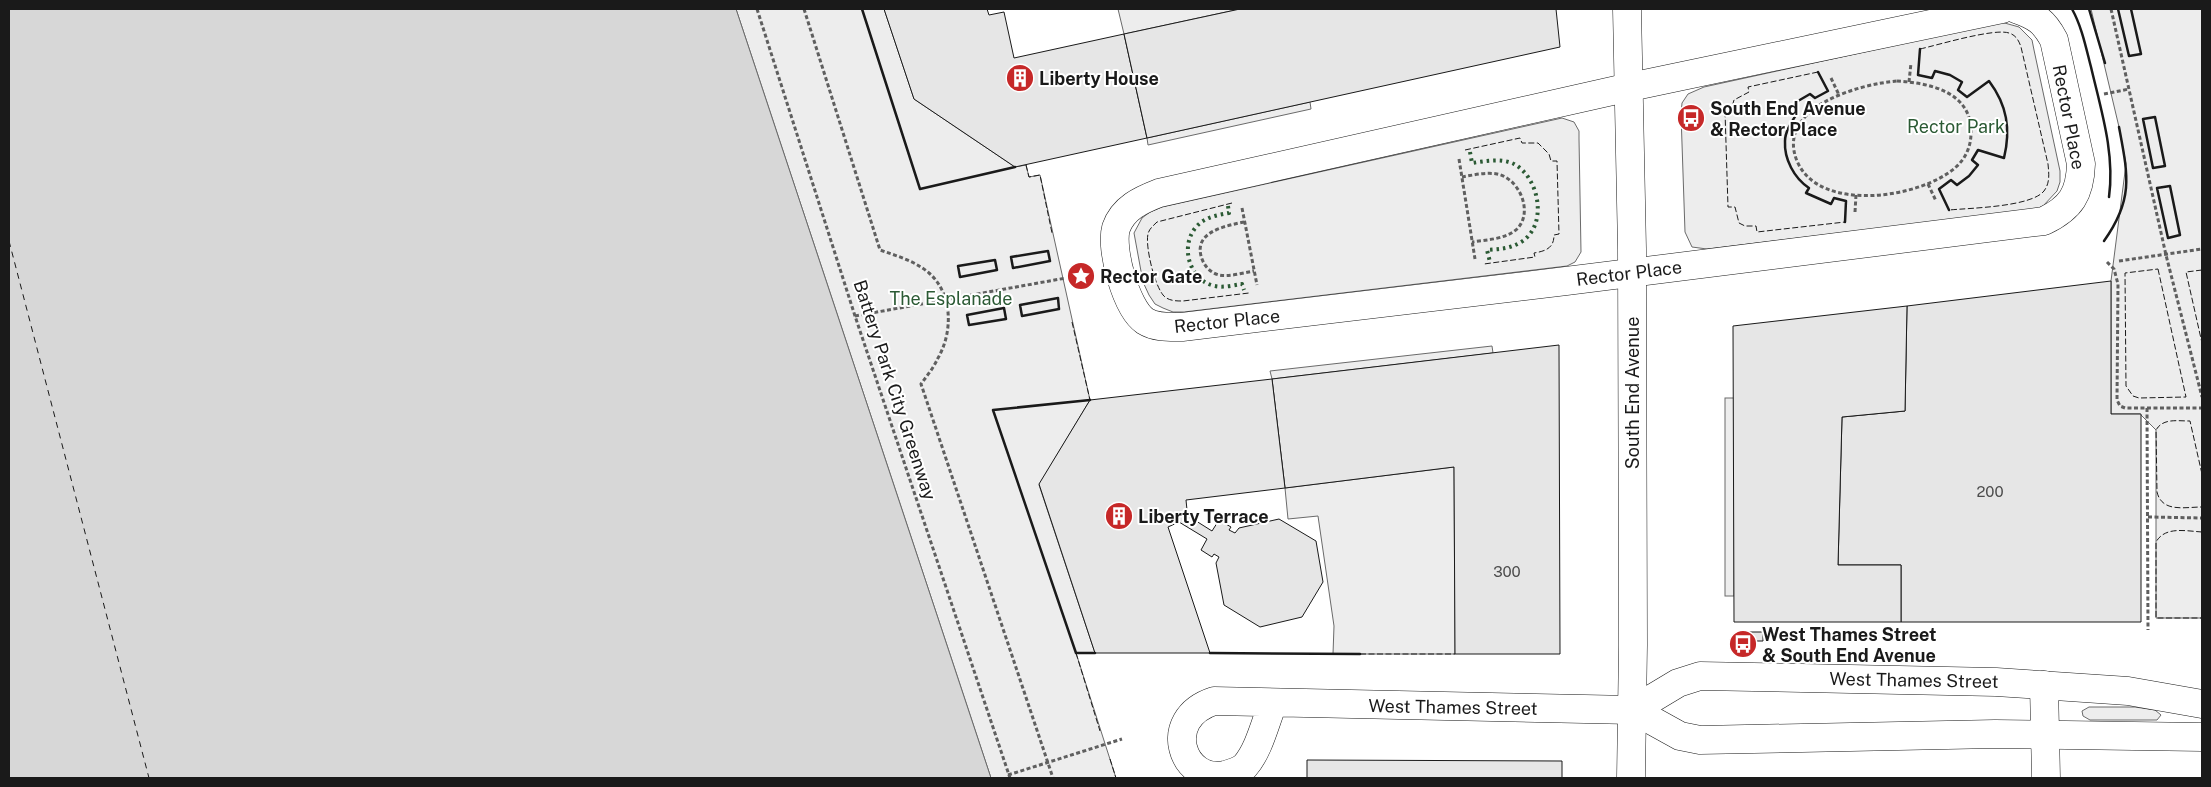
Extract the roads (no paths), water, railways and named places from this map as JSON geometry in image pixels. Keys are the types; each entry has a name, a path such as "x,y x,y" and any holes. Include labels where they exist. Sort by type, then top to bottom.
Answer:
{"street":[{"name":"South End Avenue","path":"1627,9 1630,87 1632,273 1633,710 1631,778"},
{"name":"Rector Place","path":"2002,9 1630,87 1159,193 1138,201 1126,212 1116,228 1115,245 1125,289 1131,306 1145,321 1162,327 1182,327 2024,225 2044,221 2061,212 2072,199 2080,182 2080,164 2054,40 2046,25 2032,14 2016,9"},
{"name":"West Thames Street","path":"1633,710 1678,683 1700,676 2044,685 2128,691 2202,704"},
{"path":"2044,685 2046,778"},
{"name":"West Thames Street","path":"1273,703 1633,710 1680,736 1700,740 2046,735 2202,736"}],"place":[{"name":"Liberty House","path":"1020,78"},
{"name":"South End Avenue & Rector Place","path":"1691,118"},
{"name":"Rector Gate","path":"1081,276"},
{"name":"Liberty Terrace","path":"1119,516"},
{"name":"West Thames Street & South End Avenue","path":"1743,644"}],"park label":[{"name":"Rector Park","path":"1956,126"},
{"name":"The Esplanade","path":"951,298"}]}
